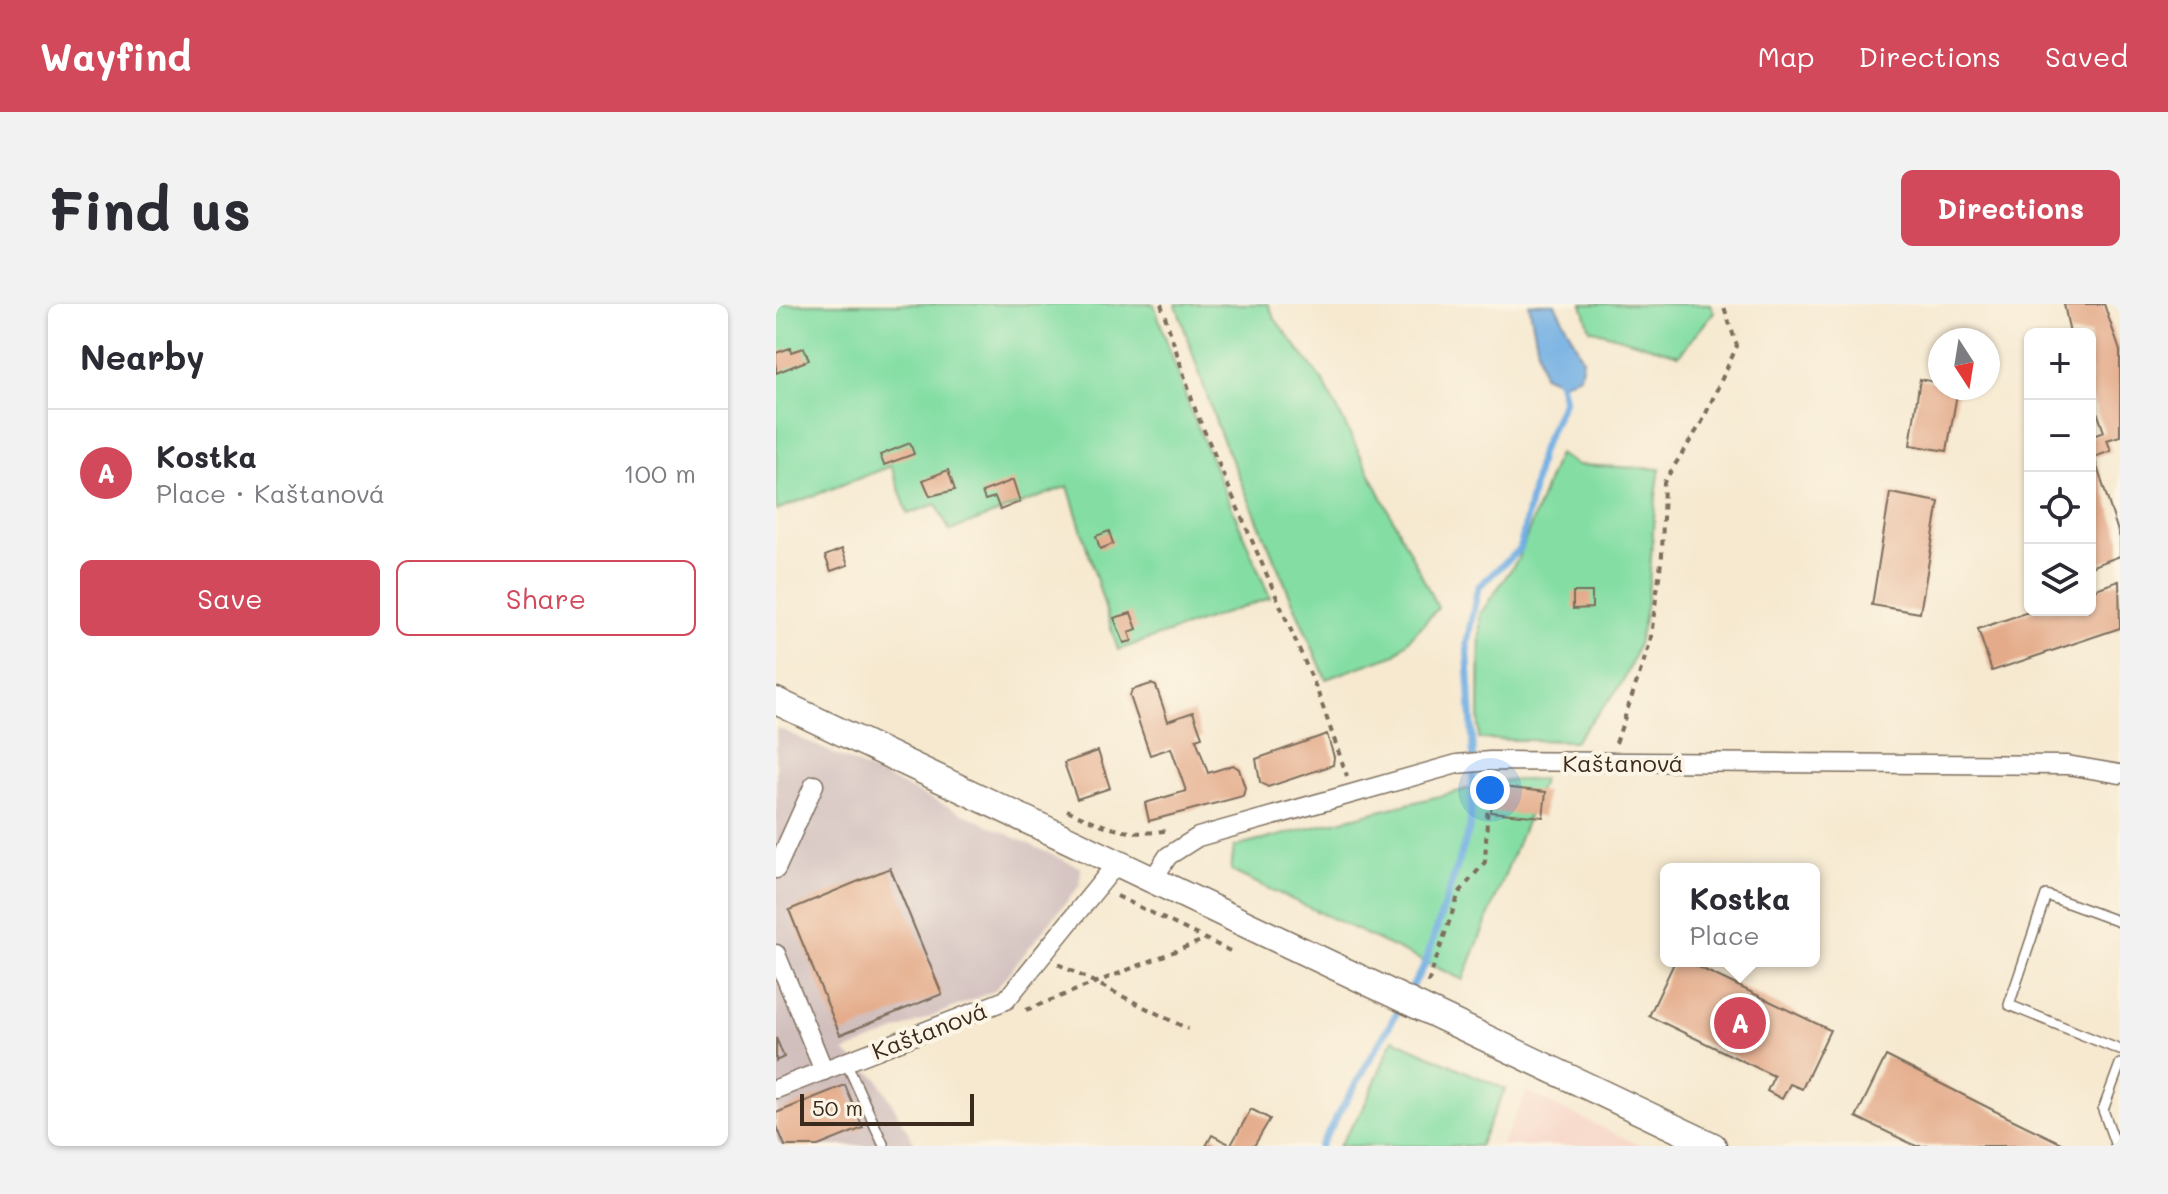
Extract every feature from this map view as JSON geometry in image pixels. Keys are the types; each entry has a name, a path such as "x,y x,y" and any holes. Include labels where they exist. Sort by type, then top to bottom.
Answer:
{"main road":[{"path":"776,701 1713,1146"}],"street":[{"name":"Kaštanová","path":"1153,879 1168,856 1198,837 1457,764 1490,761 2067,765 2120,774"},
{"path":"776,869 814,785"},
{"name":"Kaštanová","path":"776,1089 1006,1000 1118,862"},
{"path":"776,954 824,1071"}],"lane":[{"path":"2120,922 2046,895 2009,1005 2120,1050"},
{"path":"846,1062 884,1146"},
{"path":"2116,1146 2103,1110 2120,1064"}],"path":[{"path":"1161,304 1196,412 1317,690 1348,779 1333,783"},
{"path":"1610,762 1650,643 1662,555 1664,482 1702,422 1737,346 1723,304"},
{"path":"1417,1006 1459,893 1485,862 1490,761"},
{"path":"1062,807 1133,835 1182,828"},
{"path":"1098,886 1230,951"},
{"path":"1042,956 1188,1029"}],"shaded area":[{"path":"776,727 1081,868 1080,885 994,991 844,1052 878,1079 916,1146 776,1146"},
{"path":"1527,1092 1641,1146 1501,1146"}],"green space":[{"path":"776,304 1154,304 1190,409 1270,598 1118,650 1068,486 950,531 936,504 908,514 891,466 776,510"},
{"path":"1176,304 1268,304 1275,319 1323,381 1438,608 1396,654 1326,679 1218,428"},
{"path":"1582,304 1710,304 1714,312 1679,355 1590,329"},
{"path":"1558,454 1577,465 1660,469 1647,597 1637,647 1617,689 1575,741 1479,739 1480,614 1518,559"},
{"path":"1543,779 1463,980 1231,871 1234,847 1500,781"},
{"path":"1393,1039 1505,1089 1479,1146 1339,1146 1364,1107"}],"water":[{"path":"1529,304 1555,304 1583,359 1580,376 1562,383 1543,375"}],"building":[{"path":"2064,304 2104,304 2120,351 2120,436 2107,440 2111,451 2096,456 2096,435 2104,432 2096,409 2096,328 2069,328"},
{"path":"790,348 791,352 804,348 809,360 776,373 776,353"},
{"path":"1920,379 1928,381 1928,400 1956,400 1947,451 1910,445"},
{"path":"910,443 914,454 884,465 880,455"},
{"path":"2096,463 2120,538 2120,556 2096,565"},
{"path":"948,470 955,490 930,496 923,480"},
{"path":"1013,480 1020,502 1000,510 995,497 985,500 982,492"},
{"path":"1890,493 1939,502 1920,613 1872,605"},
{"path":"1109,531 1113,544 1100,549 1096,536"},
{"path":"842,549 848,565 831,571 825,556"},
{"path":"2119,581 2120,628 1992,671 1978,629 2024,613 2024,616 2096,616 2096,589"},
{"path":"1573,592 1592,592 1592,608 1573,609"},
{"path":"1131,613 1137,629 1129,632 1132,641 1124,643 1114,618"},
{"path":"1151,684 1156,686 1168,721 1193,712 1202,737 1196,739 1208,773 1233,765 1239,769 1245,788 1243,796 1149,821 1145,803 1186,791 1171,748 1150,755 1130,696 1132,690"},
{"path":"1327,734 1334,757 1333,765 1268,787 1260,782 1256,759"},
{"path":"1098,751 1110,788 1077,799 1064,763"},
{"path":"1493,786 1546,792 1543,817 1491,812"},
{"path":"890,868 942,994 840,1035 789,910"},
{"path":"1672,967 1699,967 1830,1030 1802,1089 1790,1084 1782,1099 1767,1091 1774,1076 1649,1016"},
{"path":"776,1038 784,1057 776,1061"},
{"path":"1886,1056 2067,1146 1916,1146 1856,1117"},
{"path":"845,1085 863,1128 818,1146 785,1146 776,1124 776,1113"},
{"path":"1251,1109 1270,1119 1254,1146 1206,1146 1212,1135 1231,1145"}],"waterway":[{"path":"1320,1146 1425,964 1470,827 1474,763 1467,643 1478,587 1520,549 1541,451 1564,400 1558,376"}],"place":[{"name":"Kostka","path":"1740,1023"}]}
